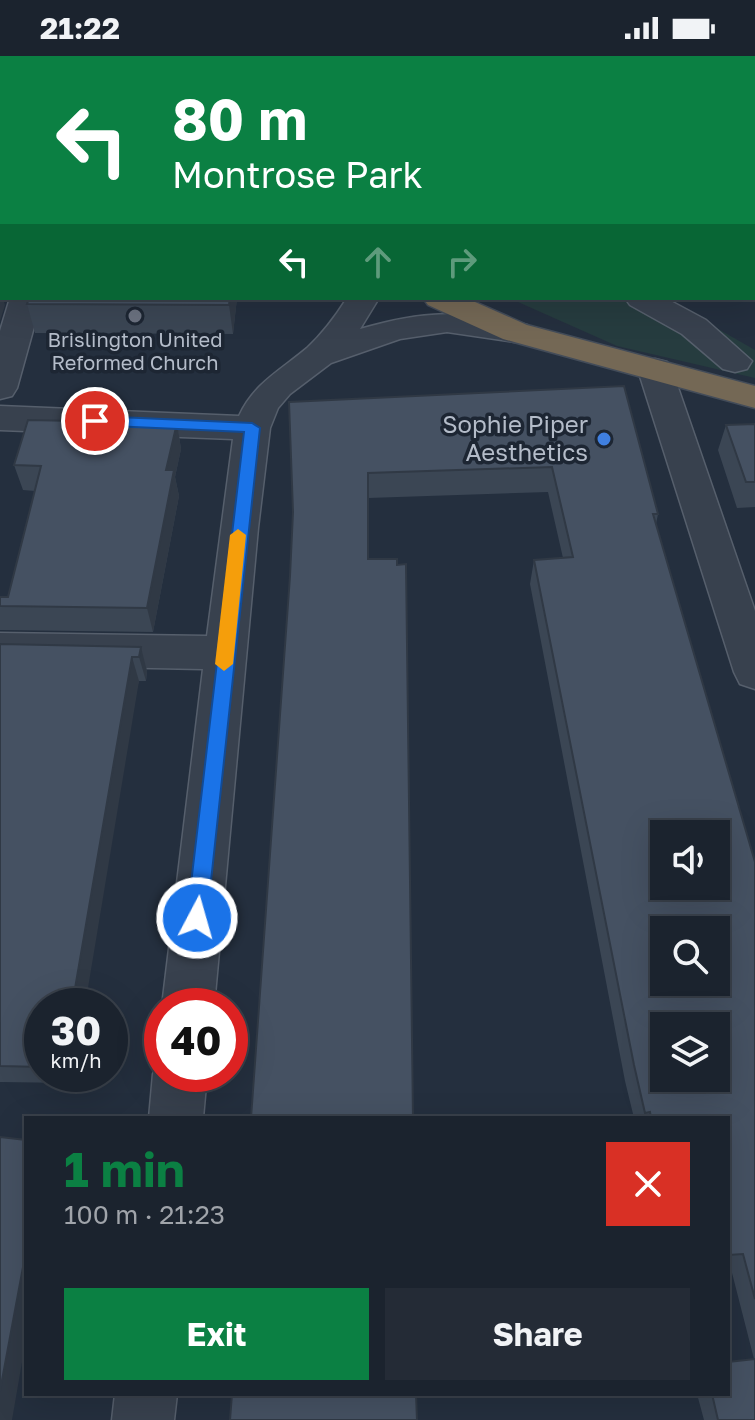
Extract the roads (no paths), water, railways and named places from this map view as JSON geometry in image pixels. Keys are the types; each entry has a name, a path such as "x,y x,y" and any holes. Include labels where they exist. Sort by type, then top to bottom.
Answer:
{"highway":[{"path":"443,300 515,332 755,397"}],"street":[{"path":"0,388 25,300"},
{"path":"190,988 252,428 262,404 278,386 318,356 344,329 362,300"},
{"path":"645,300 694,327 735,361"},
{"path":"318,356 389,329 428,323 465,323 515,332"},
{"path":"655,370 755,672"},
{"path":"0,418 252,428"},
{"path":"0,649 225,653"},
{"path":"176,1116 178,1092"},
{"path":"143,1420 146,1396"}],"place":[{"name":"Brislington United Reformed Church","path":"135,316"},
{"name":"Sophie Piper Aesthetics","path":"604,439"}]}
